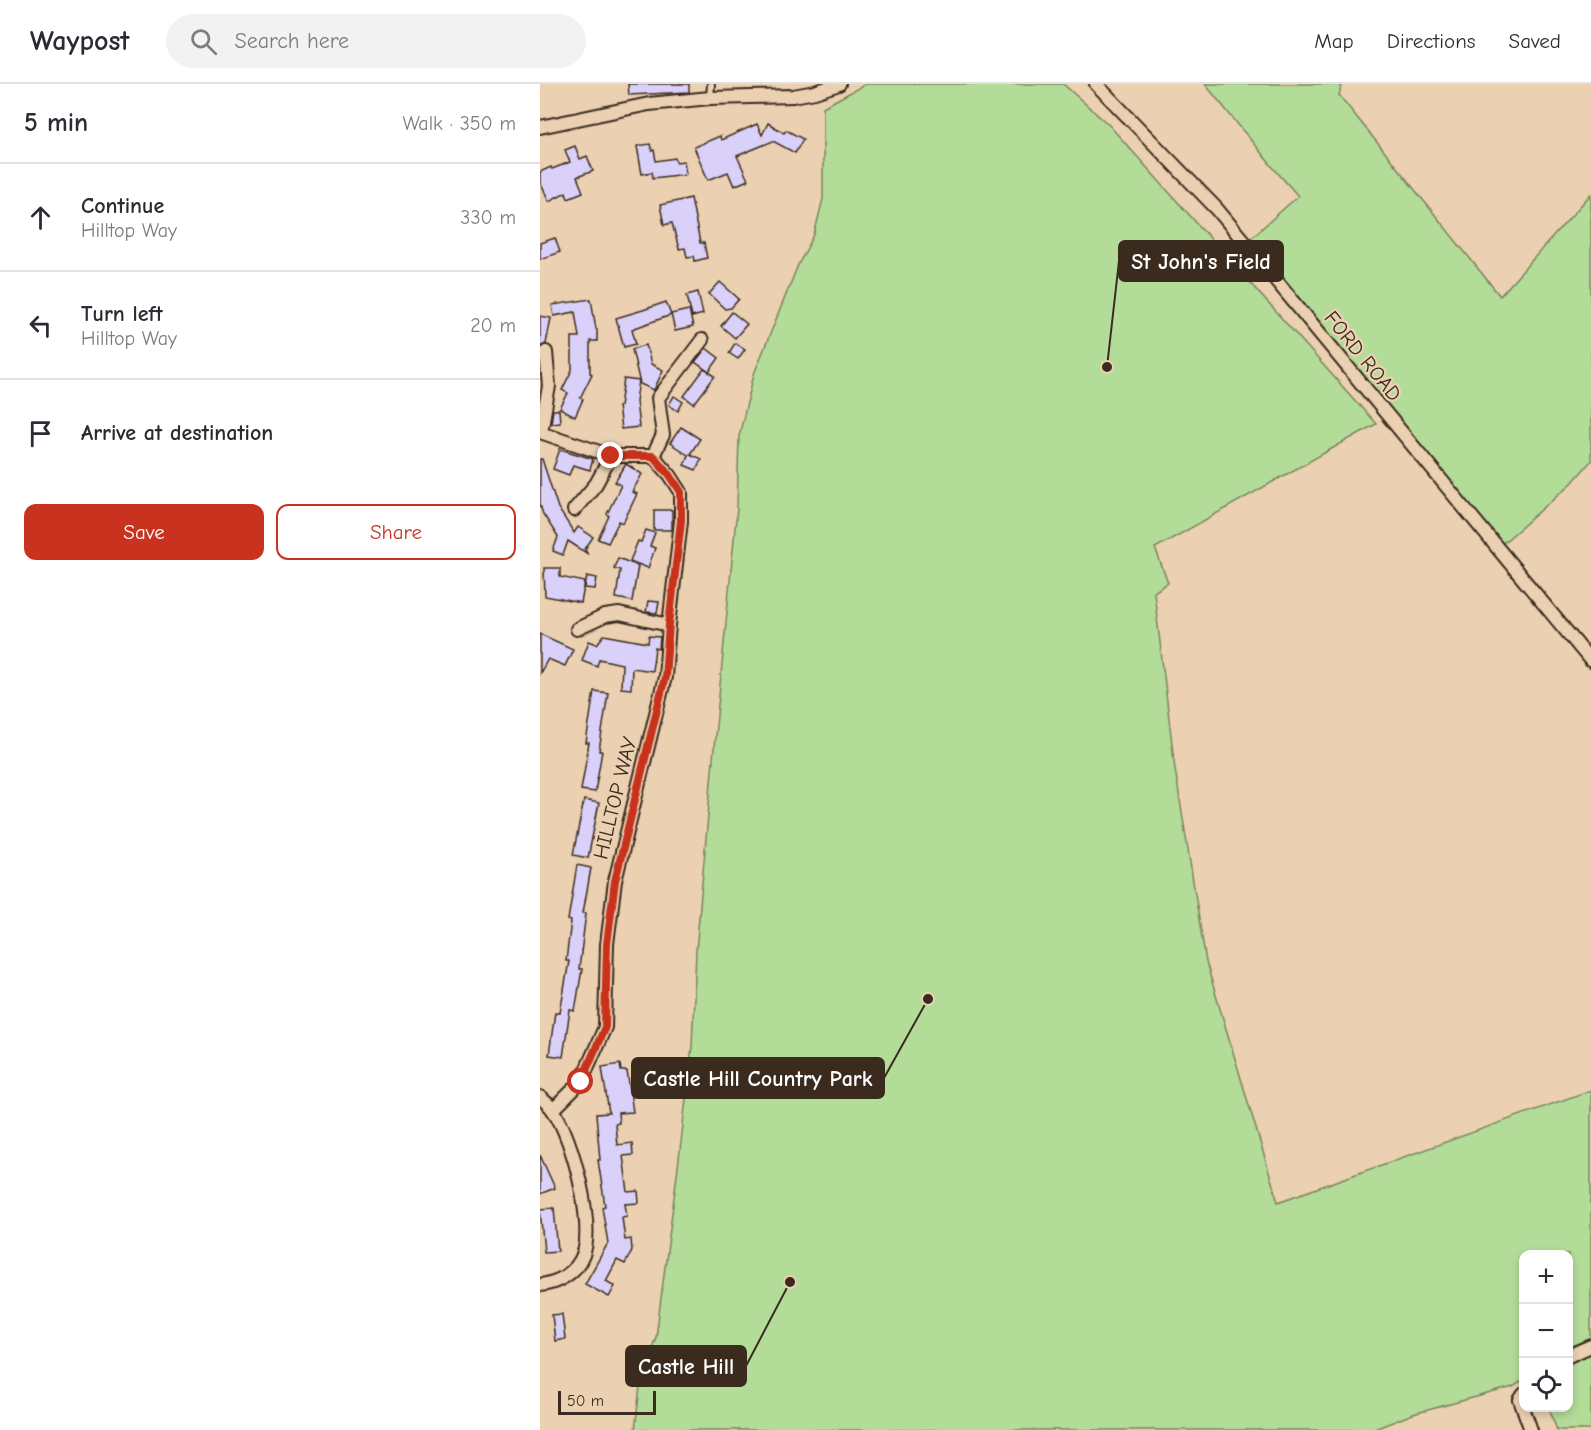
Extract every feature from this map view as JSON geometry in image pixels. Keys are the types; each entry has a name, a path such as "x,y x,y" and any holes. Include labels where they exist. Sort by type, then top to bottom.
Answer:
{"street":[{"path":"540,127 649,104 710,98 793,96 839,84"},
{"name":"FORD ROAD","path":"1096,84 1216,209 1591,661"},
{"path":"546,352 549,386 541,432 611,456 653,456 663,435 658,398 702,340"},
{"path":"574,510 596,483 611,456"},
{"name":"HILLTOP WAY","path":"553,1110 581,1082 605,1027 607,944 615,881 665,677 681,521 681,492 653,456"},
{"path":"577,628 605,616 619,614 669,625"},
{"path":"540,1096 553,1110 576,1166 587,1228 583,1256 569,1274 563,1279 540,1285"},
{"path":"1573,1354 1591,1346"},
{"path":"1524,1412 1531,1430"}],"lane":[{"path":"710,98 711,84"}],"green space":[{"path":"866,84 1063,84 1109,125 1376,424 1155,548 1168,583 1154,592 1175,769 1206,962 1278,1202 1591,1090 1591,1342 1573,1350 1573,1250 1519,1250 1519,1383 1513,1387 1413,1414 1372,1430 635,1430 641,1378 656,1337 692,1046 696,951 737,508 739,436 754,374 798,265 814,235 823,199 823,107"},
{"path":"1205,84 1342,84 1339,95 1500,296 1591,194 1591,461 1572,483 1502,544 1251,238 1298,196"},
{"path":"1591,1354 1591,1430 1557,1430 1550,1412 1573,1412 1573,1362"}],"building":[{"path":"628,84 689,84 689,92 629,95"},
{"path":"768,123 784,133 786,130 803,139 795,153 773,141 737,156 748,180 734,186 728,172 708,180 694,147 720,136 721,140 757,124 762,135"},
{"path":"650,144 656,161 675,158 676,162 684,161 686,174 653,178 652,172 642,174 637,146"},
{"path":"575,146 580,159 587,156 593,171 577,177 583,192 568,198 566,192 549,201 540,182 540,172 570,162 565,150"},
{"path":"691,198 700,243 704,243 707,258 695,261 694,256 687,257 685,248 679,249 672,223 664,225 660,205"},
{"path":"555,238 560,252 540,259 540,243"},
{"path":"720,282 739,299 731,308 725,309 709,294"},
{"path":"698,292 703,314 692,317 687,295"},
{"path":"591,299 597,341 590,341 590,373 592,374 580,398 583,399 575,417 560,409 568,393 562,390 572,370 572,337 579,337 575,312 554,316 552,305"},
{"path":"666,302 671,315 632,329 636,344 624,347 616,318"},
{"path":"689,310 693,327 675,331 671,314"},
{"path":"732,312 747,324 735,338 721,326"},
{"path":"540,316 551,318 546,344 540,347"},
{"path":"735,343 745,349 738,359 729,353"},
{"path":"646,345 651,364 663,370 654,390 640,384 632,349"},
{"path":"706,348 719,358 709,372 695,362"},
{"path":"704,369 715,376 694,404 684,396"},
{"path":"624,379 639,381 636,401 639,427 621,429 618,406 620,406"},
{"path":"674,396 683,402 678,411 669,405"},
{"path":"553,410 559,410 560,422 551,423"},
{"path":"681,427 700,439 690,454 701,459 696,470 684,465 688,455 670,443"},
{"path":"560,449 593,459 590,470 573,465 569,475 553,469"},
{"path":"540,459 542,459 558,508 574,533 578,527 593,537 585,549 588,554 568,541 563,555 553,551 558,537 540,505"},
{"path":"626,464 642,474 632,492 637,494 623,523 619,521 608,543 598,539 621,485 615,482"},
{"path":"654,510 672,510 672,530 654,530"},
{"path":"646,530 655,533 650,546 655,548 648,568 630,561 638,541 641,542"},
{"path":"618,558 638,566 632,601 616,598 620,570 614,568"},
{"path":"544,568 560,568 560,577 585,582 581,603 545,596"},
{"path":"587,576 597,578 595,589 585,588"},
{"path":"648,601 659,602 657,613 646,612"},
{"path":"540,634 573,649 565,666 548,659 540,673"},
{"path":"604,635 648,643 649,636 660,637 659,649 655,648 652,671 632,668 631,689 621,688 622,664 599,659 597,666 582,660 589,641 597,644"},
{"path":"594,691 608,693 595,792 581,790 589,743 586,743"},
{"path":"584,800 599,803 588,858 573,855"},
{"path":"577,865 591,868 583,913 586,913 579,969 582,969 575,1011 570,1010 563,1057 549,1055 555,1012 560,1013 569,961 566,961 571,921 568,920"},
{"path":"620,1064 621,1071 627,1071 633,1112 618,1113 619,1123 615,1124 617,1145 632,1143 633,1155 623,1156 628,1192 638,1191 639,1203 625,1204 627,1216 622,1217 625,1240 631,1239 632,1250 625,1264 617,1260 606,1281 615,1286 609,1297 585,1284 608,1243 602,1207 605,1206 598,1160 600,1160 596,1114 609,1113 602,1067"},
{"path":"540,1155 555,1188 540,1194"},
{"path":"554,1208 558,1251 544,1252 540,1209"},
{"path":"562,1314 565,1339 555,1341 552,1315"}],"place":[{"name":"St John's Field","path":"1107,367"},
{"name":"Castle Hill Country Park","path":"928,999"},
{"name":"Castle Hill","path":"790,1282"}],"route":[{"path":"581,1082 605,1027 607,944 615,881 665,677 681,521 681,492 653,456 611,456"}]}
